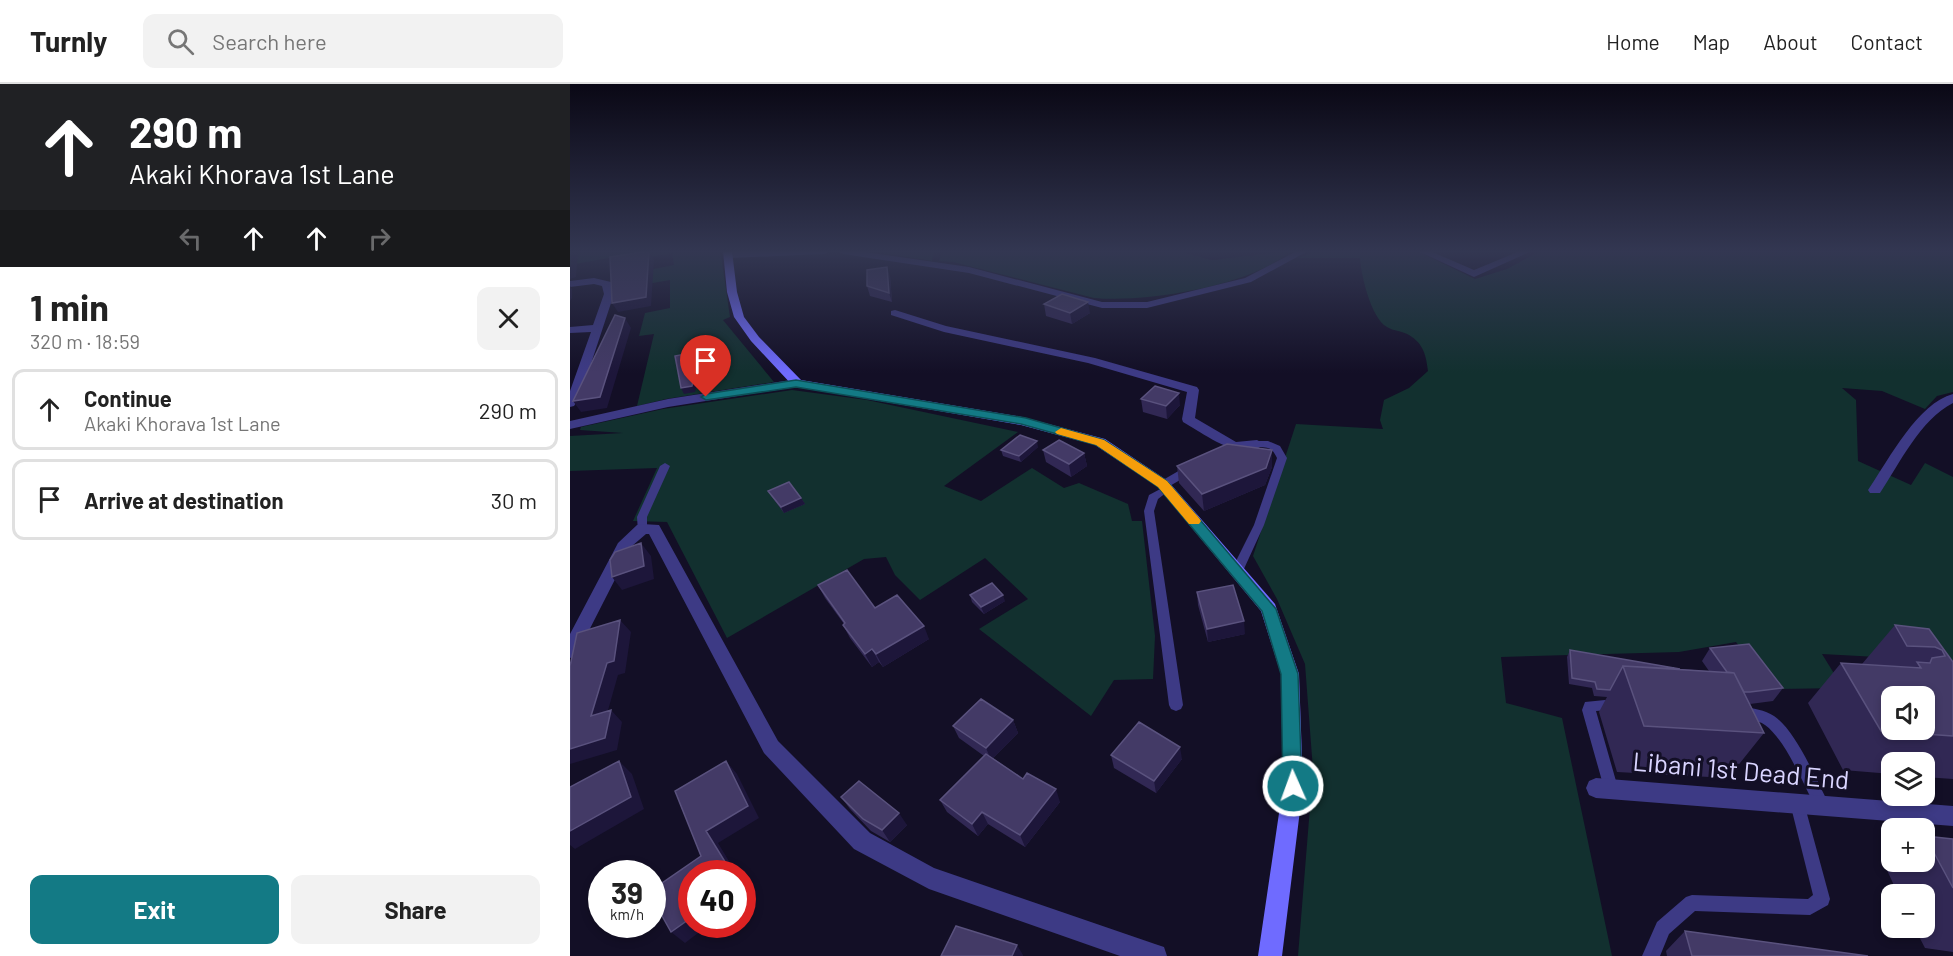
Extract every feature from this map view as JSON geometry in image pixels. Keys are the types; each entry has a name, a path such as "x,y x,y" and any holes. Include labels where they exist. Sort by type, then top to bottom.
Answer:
{"street":[{"path":"570,403 574,397 609,292"},
{"path":"732,292 740,317 754,339 796,383"},
{"path":"1051,292 1102,305 1147,305 1201,292"},
{"path":"895,313 922,325 1064,354 1139,372 1193,390 1188,418 1234,446"},
{"path":"570,330 597,328"},
{"path":"570,425 668,403 796,383 1022,421 1100,442 1165,486 1269,609 1290,674 1293,786 1270,956"},
{"path":"1875,490 1920,425 1945,400 1953,398"},
{"path":"1165,486 1212,454 1234,446 1257,444"},
{"path":"570,651 626,543 642,529 654,529 771,747 862,841 929,878 1155,956"},
{"name":"Libani 1st Dead End","path":"1604,788 1953,816"}],"lane":[{"path":"1237,571 1259,525 1281,458 1277,448 1268,444 1257,444"},
{"path":"642,529 642,517 665,466"},
{"path":"1165,486 1154,497 1149,511 1176,705"},
{"path":"1604,788 1590,706 1628,706"},
{"path":"1732,712 1755,714 1771,721 1785,738 1822,805"},
{"path":"1650,956 1664,928 1692,903 1810,908 1822,899 1797,803"}],"green space":[{"path":"670,292 726,292 730,317 723,320 774,382 666,399 637,406 654,334 639,336 645,313 670,308"},
{"path":"1069,292 1188,292 1141,298 1094,298"},
{"path":"1367,292 1953,292 1953,392 1937,396 1925,409 1882,391 1842,388 1856,400 1858,461 1911,485 1925,463 1953,477 1953,663 1822,654 1843,688 1774,689 1736,642 1679,652 1501,657 1506,703 1562,718 1612,956 1298,956 1313,770 1305,664 1277,599 1253,556 1296,424 1383,429 1380,420 1384,400 1409,388 1428,371 1425,355 1418,342 1407,334 1387,327 1376,315"},
{"path":"792,390 867,400 1018,432 944,486 981,501 1032,468 1064,488 1079,483 1128,504 1132,521 1142,521 1155,636 1153,679 1114,680 1091,716 979,629 1028,599 985,558 920,600 895,575 886,557 864,559 727,638 667,522 633,521 657,468 570,471 570,436 623,433 580,430 581,427 663,409"}],"building":[{"path":"612,292 646,292 646,297 612,303"},
{"path":"1062,294 1088,302 1070,313 1044,304"},
{"path":"615,315 625,318 600,397 573,401"},
{"path":"695,352 696,364 692,386 681,388 675,356"},
{"path":"1155,386 1179,393 1166,406 1141,399"},
{"path":"1020,435 1037,441 1019,456 1001,450"},
{"path":"1059,440 1084,453 1069,464 1043,450"},
{"path":"1227,444 1272,450 1266,468 1202,494 1177,466"},
{"path":"789,482 801,498 781,507 768,491"},
{"path":"641,543 644,566 612,577 610,560 615,552"},
{"path":"847,570 875,608 897,595 924,626 876,654 872,649 865,654 843,625 845,623 818,585"},
{"path":"992,583 1003,595 981,607 970,595"},
{"path":"1233,585 1244,621 1207,629 1197,592"},
{"path":"620,620 614,661 607,663 591,716 611,710 605,738 570,749 570,666 577,633"},
{"path":"1895,625 1929,629 1953,662 1953,736 1935,735 1935,686 1881,686 1881,731 1841,663 1921,668 1917,662 1930,663 1932,658 1945,656 1942,650 1935,647 1907,646"},
{"path":"1749,644 1783,688 1744,692 1734,673 1727,672 1710,648"},
{"path":"1570,650 1680,669 1623,666 1610,690 1597,689 1595,682 1572,678"},
{"path":"1623,666 1734,673 1764,733 1644,726"},
{"path":"981,699 1013,720 986,748 953,726"},
{"path":"1139,722 1180,747 1154,781 1111,755"},
{"path":"986,754 1023,779 1027,773 1056,789 1020,835 982,812 972,824 940,800"},
{"path":"619,761 631,797 570,831 570,787"},
{"path":"726,761 748,806 706,831 724,860 695,860 701,856 675,791"},
{"path":"859,781 899,813 882,830 863,819 841,797"},
{"path":"1935,837 1953,839 1953,888 1935,855"},
{"path":"678,872 678,927 671,932 666,923 666,880"},
{"path":"956,926 1017,945 1012,956 941,956"},
{"path":"1685,931 1868,956 1692,956"}],"slow traffic":[{"path":"1061,432 1100,442 1163,484 1194,521"}],"route":[{"path":"706,397 796,383 1022,421 1100,442 1163,484 1269,609 1290,674 1293,786"}]}
